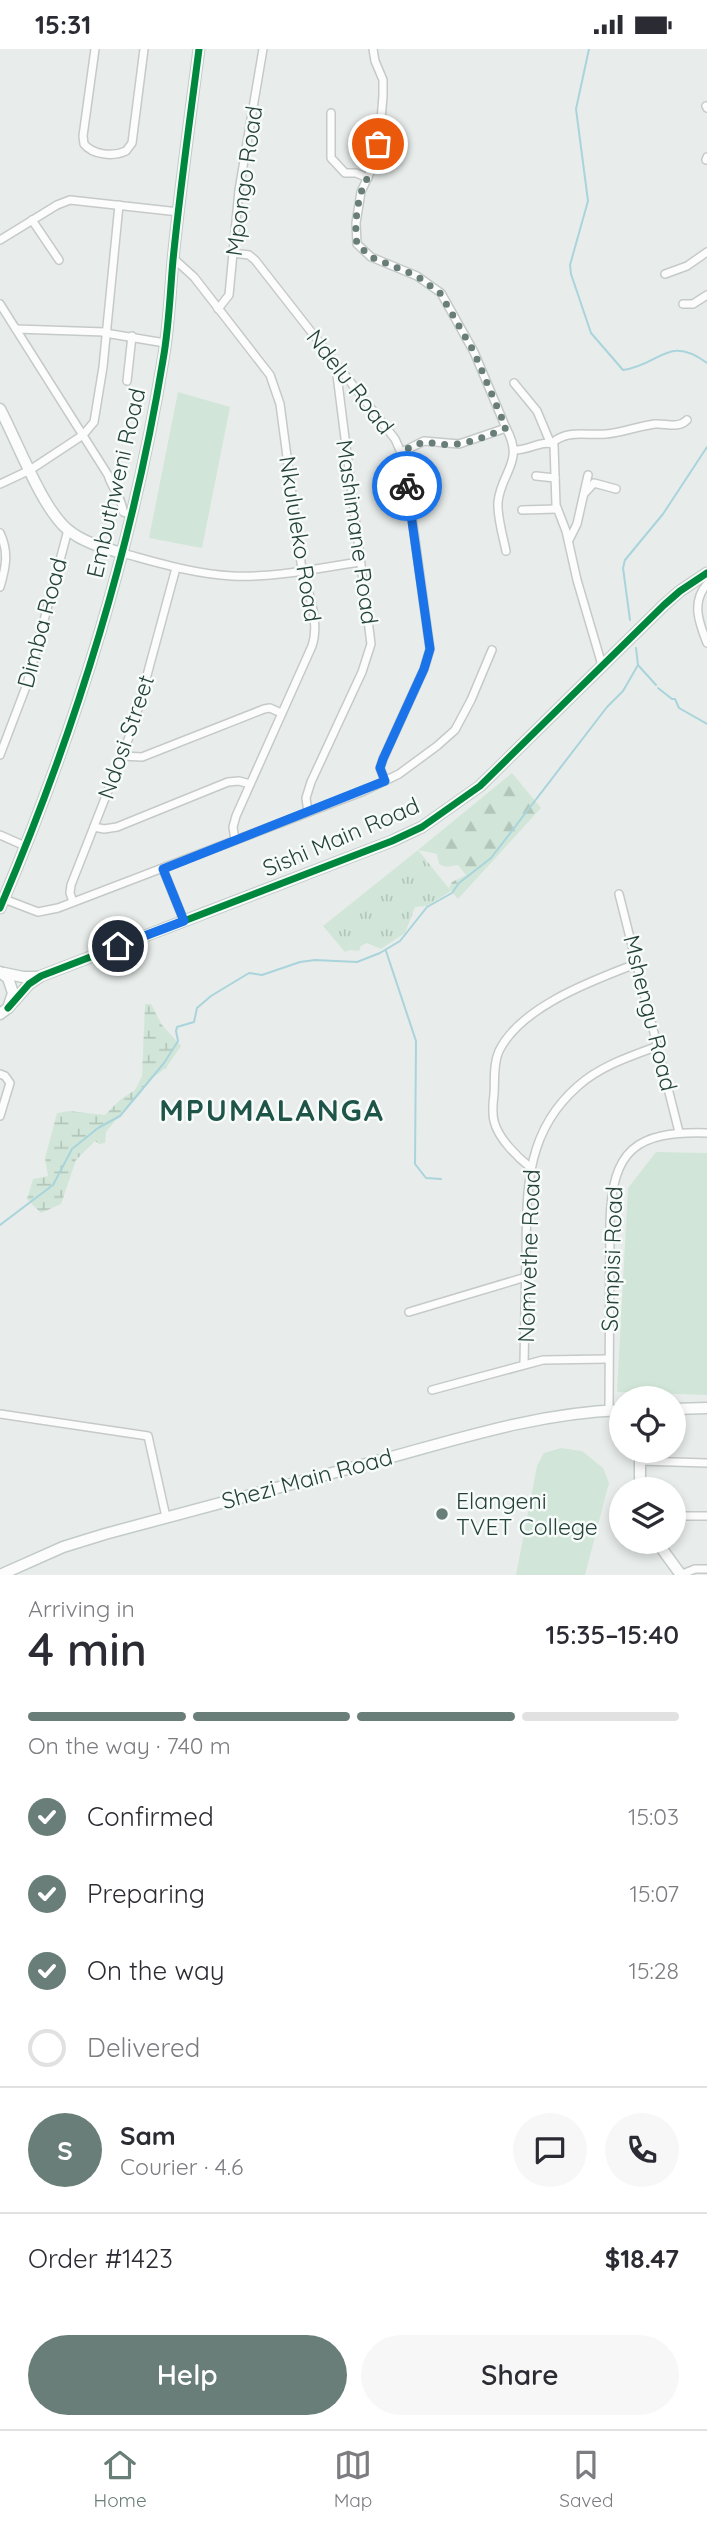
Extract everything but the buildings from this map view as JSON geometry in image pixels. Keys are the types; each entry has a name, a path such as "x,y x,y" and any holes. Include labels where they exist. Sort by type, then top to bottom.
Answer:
{"street":[{"path":"95,49 84,144 94,152 113,155 126,151 132,143 144,49"},
{"name":"Embuthweni Road","path":"2,904 79,706 132,515 165,343 199,49"},
{"name":"Mpongo Road","path":"218,309 229,295 239,190 263,49"},
{"path":"373,49 383,80 383,96 378,155 361,192 356,223 357,244 371,257 417,276 440,293 474,352 511,436 514,450 511,468 500,491 498,505 506,551"},
{"path":"331,113 331,158 345,173 356,173 368,178"},
{"path":"0,240 70,200 179,212"},
{"path":"0,484 30,470 83,435 96,417 119,205"},
{"path":"32,220 59,260"},
{"path":"665,274 687,266 707,252"},
{"name":"Ndelu Road","path":"233,253 249,255 255,260 395,439 402,452 430,649 424,669 383,759 380,768 385,781"},
{"name":"Nkululeko Road","path":"173,258 194,278 270,375 275,387 280,404 302,570 309,595 315,638 234,822 235,840"},
{"path":"683,304 693,304 707,295"},
{"path":"0,304 108,475 111,486 124,507 123,512 132,515"},
{"path":"16,329 78,329 165,343"},
{"path":"128,381 132,337"},
{"name":"Mashimane Road","path":"308,812 307,794 362,672 371,644 336,365"},
{"path":"514,383 537,411 555,451 557,509 569,540 577,580 602,665"},
{"path":"0,409 54,515 68,530 94,544 176,568 235,576 360,562"},
{"path":"514,450 577,433 610,434 655,424 678,425 687,420"},
{"path":"402,452 424,441 459,444 506,428"},
{"path":"569,540 577,524 588,475"},
{"path":"536,476 555,478"},
{"path":"584,494 594,483 616,489"},
{"path":"522,510 557,509"},
{"name":"Dimba Road","path":"0,755 27,684 68,530"},
{"path":"0,533 7,559 0,587"},
{"name":"Ndosi Street","path":"73,902 71,885 122,756 145,685 176,568"},
{"name":"Sishi Main Road","path":"4,1011 29,984 41,976 392,841 422,827 480,786 680,591 707,573"},
{"path":"707,584 697,603 707,643"},
{"path":"2,904 38,912 47,911 163,869 385,781 437,746 455,730 492,650"},
{"path":"122,756 142,757 264,709 270,708 281,713"},
{"path":"0,728 9,732"},
{"path":"94,827 117,827 228,782 250,784"},
{"path":"0,835 25,846"},
{"path":"163,869 184,921"},
{"name":"Mshengu Road","path":"619,894 679,1132"},
{"path":"530,1167 502,1136 493,1119 495,1068 499,1052 511,1034 556,998 638,963"},
{"path":"1,972 12,985 13,993 4,1011"},
{"name":"Sishi Main Road","path":"1,972 23,977 41,976"},
{"name":"Nomvethe Road","path":"524,1364 530,1167 547,1123 579,1084 604,1068 658,1046"},
{"path":"0,1074 10,1083 0,1116"},
{"name":"Sompisi Road","path":"609,1411 612,1183 622,1161 636,1146 656,1136 679,1132 707,1133"},
{"path":"409,1312 526,1277"},
{"name":"Nomvethe Road","path":"432,1390 524,1364 556,1358 608,1359"},
{"path":"686,1409 707,1408"},
{"name":"Shezi Main Road","path":"0,1575 63,1547 166,1517 516,1424 567,1414 609,1411"},
{"path":"0,1414 148,1436 166,1517"},
{"path":"686,1461 707,1463"},
{"path":"686,1516 707,1516"},
{"path":"665,1554 680,1575 695,1569 707,1569"}],"green space":[{"path":"178,392 230,407 202,548 149,538"},
{"path":"512,773 541,808 458,899 449,888 452,882 466,875 458,865 446,867 439,864 437,854 418,850"},
{"path":"418,850 451,891 427,906 415,907 405,933 381,949 367,943 361,946 359,951 345,952 323,926"},
{"path":"145,1004 151,1004 162,1025 181,1046 166,1068 149,1080 106,1132 105,1143 99,1144 95,1141 76,1160 61,1204 41,1213 27,1199 33,1179 48,1176 45,1158 57,1113 69,1111 105,1115 135,1090 142,1076"},
{"path":"656,1152 707,1153 707,1395 686,1394 686,1386 617,1386 628,1188"},
{"path":"561,1448 582,1451 603,1468 609,1483 585,1575 516,1575 537,1466 544,1453"}],"waterway":[{"path":"589,49 576,109 588,201 570,265 591,333 623,370 673,351 683,351 707,363"},
{"path":"630,620 623,568 625,560 663,514 707,447"},
{"path":"636,648 638,665 656,685"},
{"path":"0,1225 53,1185 72,1149 98,1128 120,1116 164,1063 178,1041 177,1027 194,1022 197,1008 211,996 249,973 262,975 300,962 315,960 357,962 400,941 427,907 452,893 459,883 491,858 607,707 623,691 638,665"},
{"path":"658,688 675,699 679,708 707,724"},
{"path":"386,951 416,1041 415,1164 426,1178 441,1179"}],"cycle path":[{"path":"0,908 53,775 76,707 118,570 135,501 165,348 199,49"},
{"path":"8,1008 29,984 41,976 392,841 422,827 480,786 664,605 707,573"}],"way so far":[{"path":"378,144 378,155 361,192 356,223 357,244 371,257 417,276 440,293 474,352 506,428 459,444 424,441 410,446 402,452 407,486"}],"place":[{"name":"Elangeni TVET College","path":"442,1514"}],"district":[{"name":"MPUMALANGA","path":"272,1111"}],"route":[{"path":"118,946 184,921 163,869 385,781 380,768 383,759 424,669 430,649 407,486"}]}
